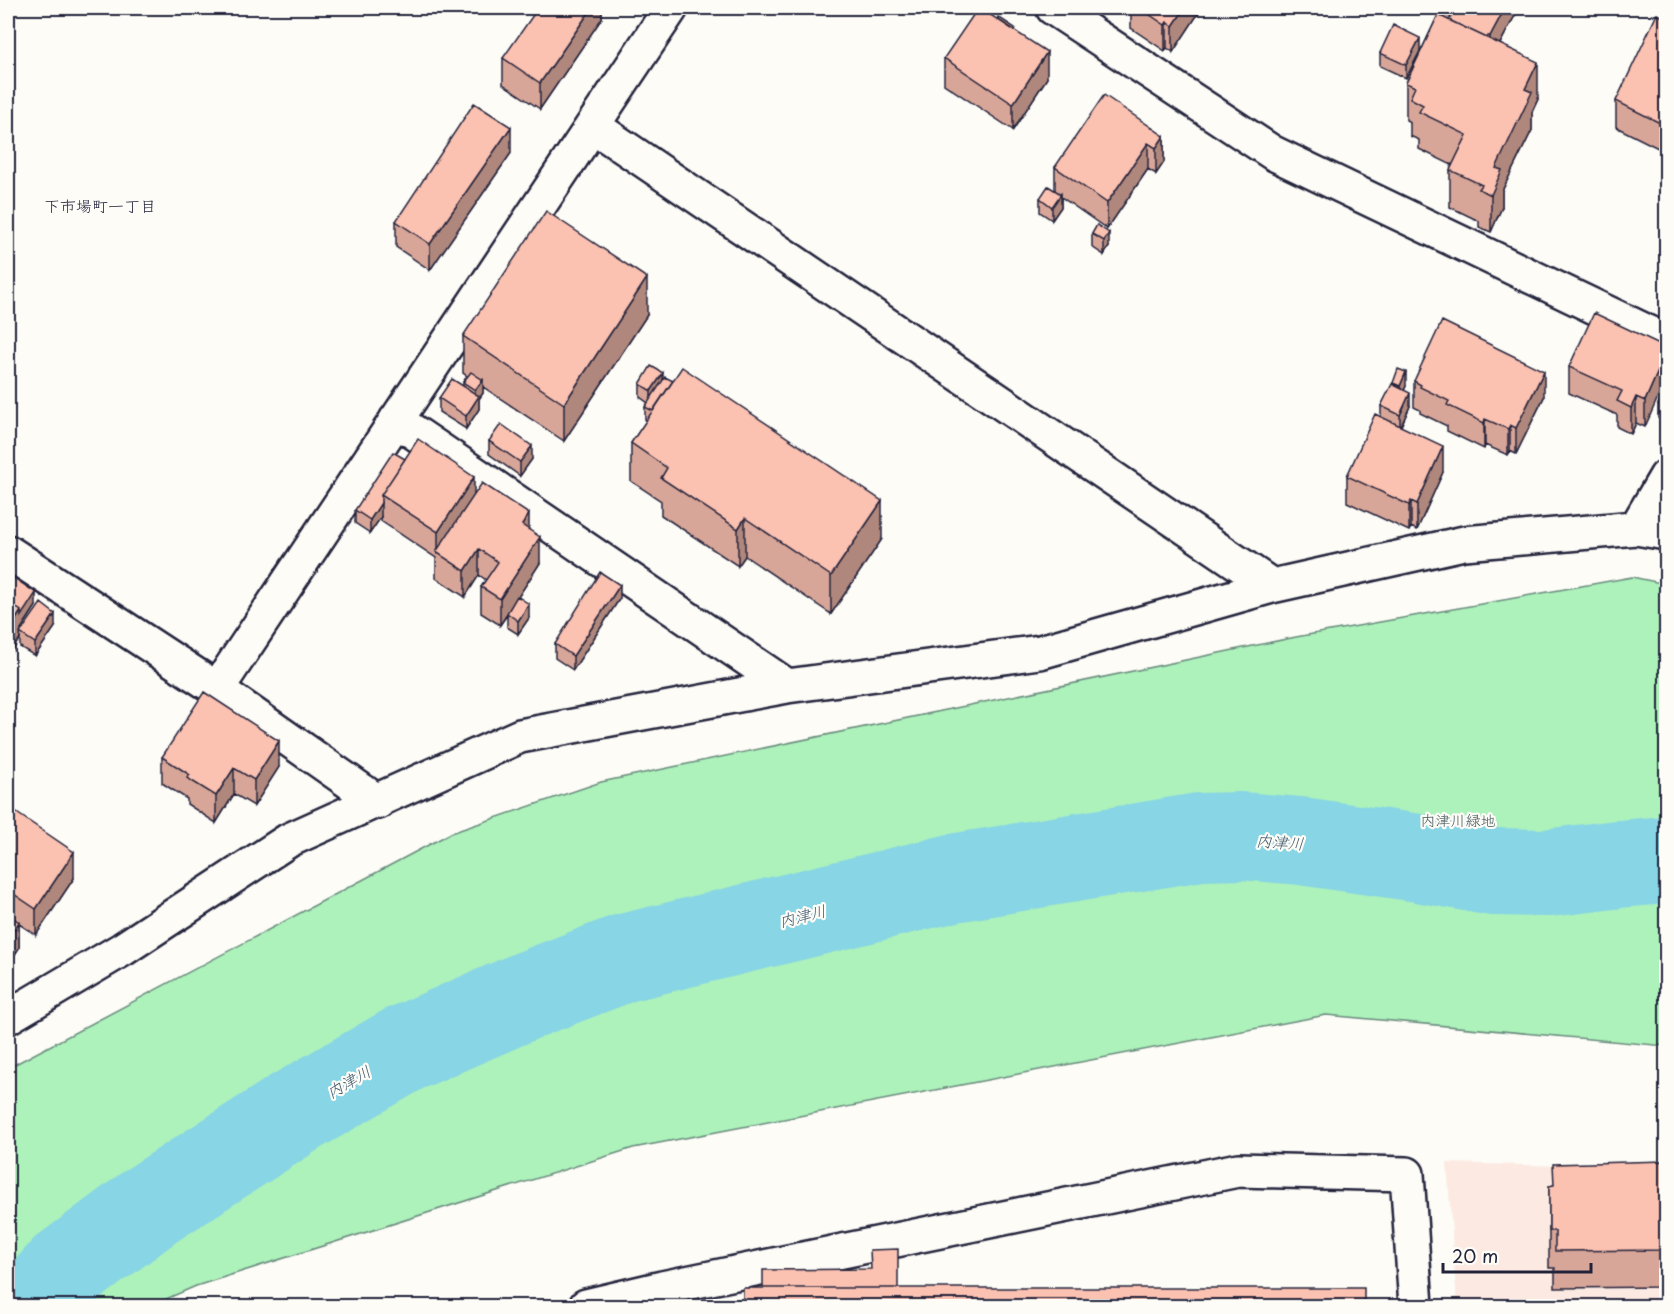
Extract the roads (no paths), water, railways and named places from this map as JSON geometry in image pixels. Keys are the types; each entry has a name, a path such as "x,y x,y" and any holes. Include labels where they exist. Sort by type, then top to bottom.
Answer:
{"street":[{"path":"217,689 671,8"},
{"path":"1053,8 1273,153 1666,341"},
{"path":"593,126 1272,586"},
{"path":"396,420 787,686"},
{"path":"8,1017 123,949 289,840 378,802 520,736 787,686 1040,652 1272,586 1464,543 1651,531 1666,477"},
{"path":"8,552 217,689 378,802"},
{"path":"586,1306 662,1297 1238,1170 1407,1174 1416,1306"}],"waterway":[{"name":"内津川","path":"33,1306 65,1270 152,1205 294,1113 404,1049 528,995 624,958 953,878 1200,837 1241,836 1301,841 1419,858 1494,872 1547,873 1666,860"}],"district":[{"name":"下市場町一丁目","path":"100,205"}],"park label":[{"name":"内津川緑地","path":"1458,819"}]}
